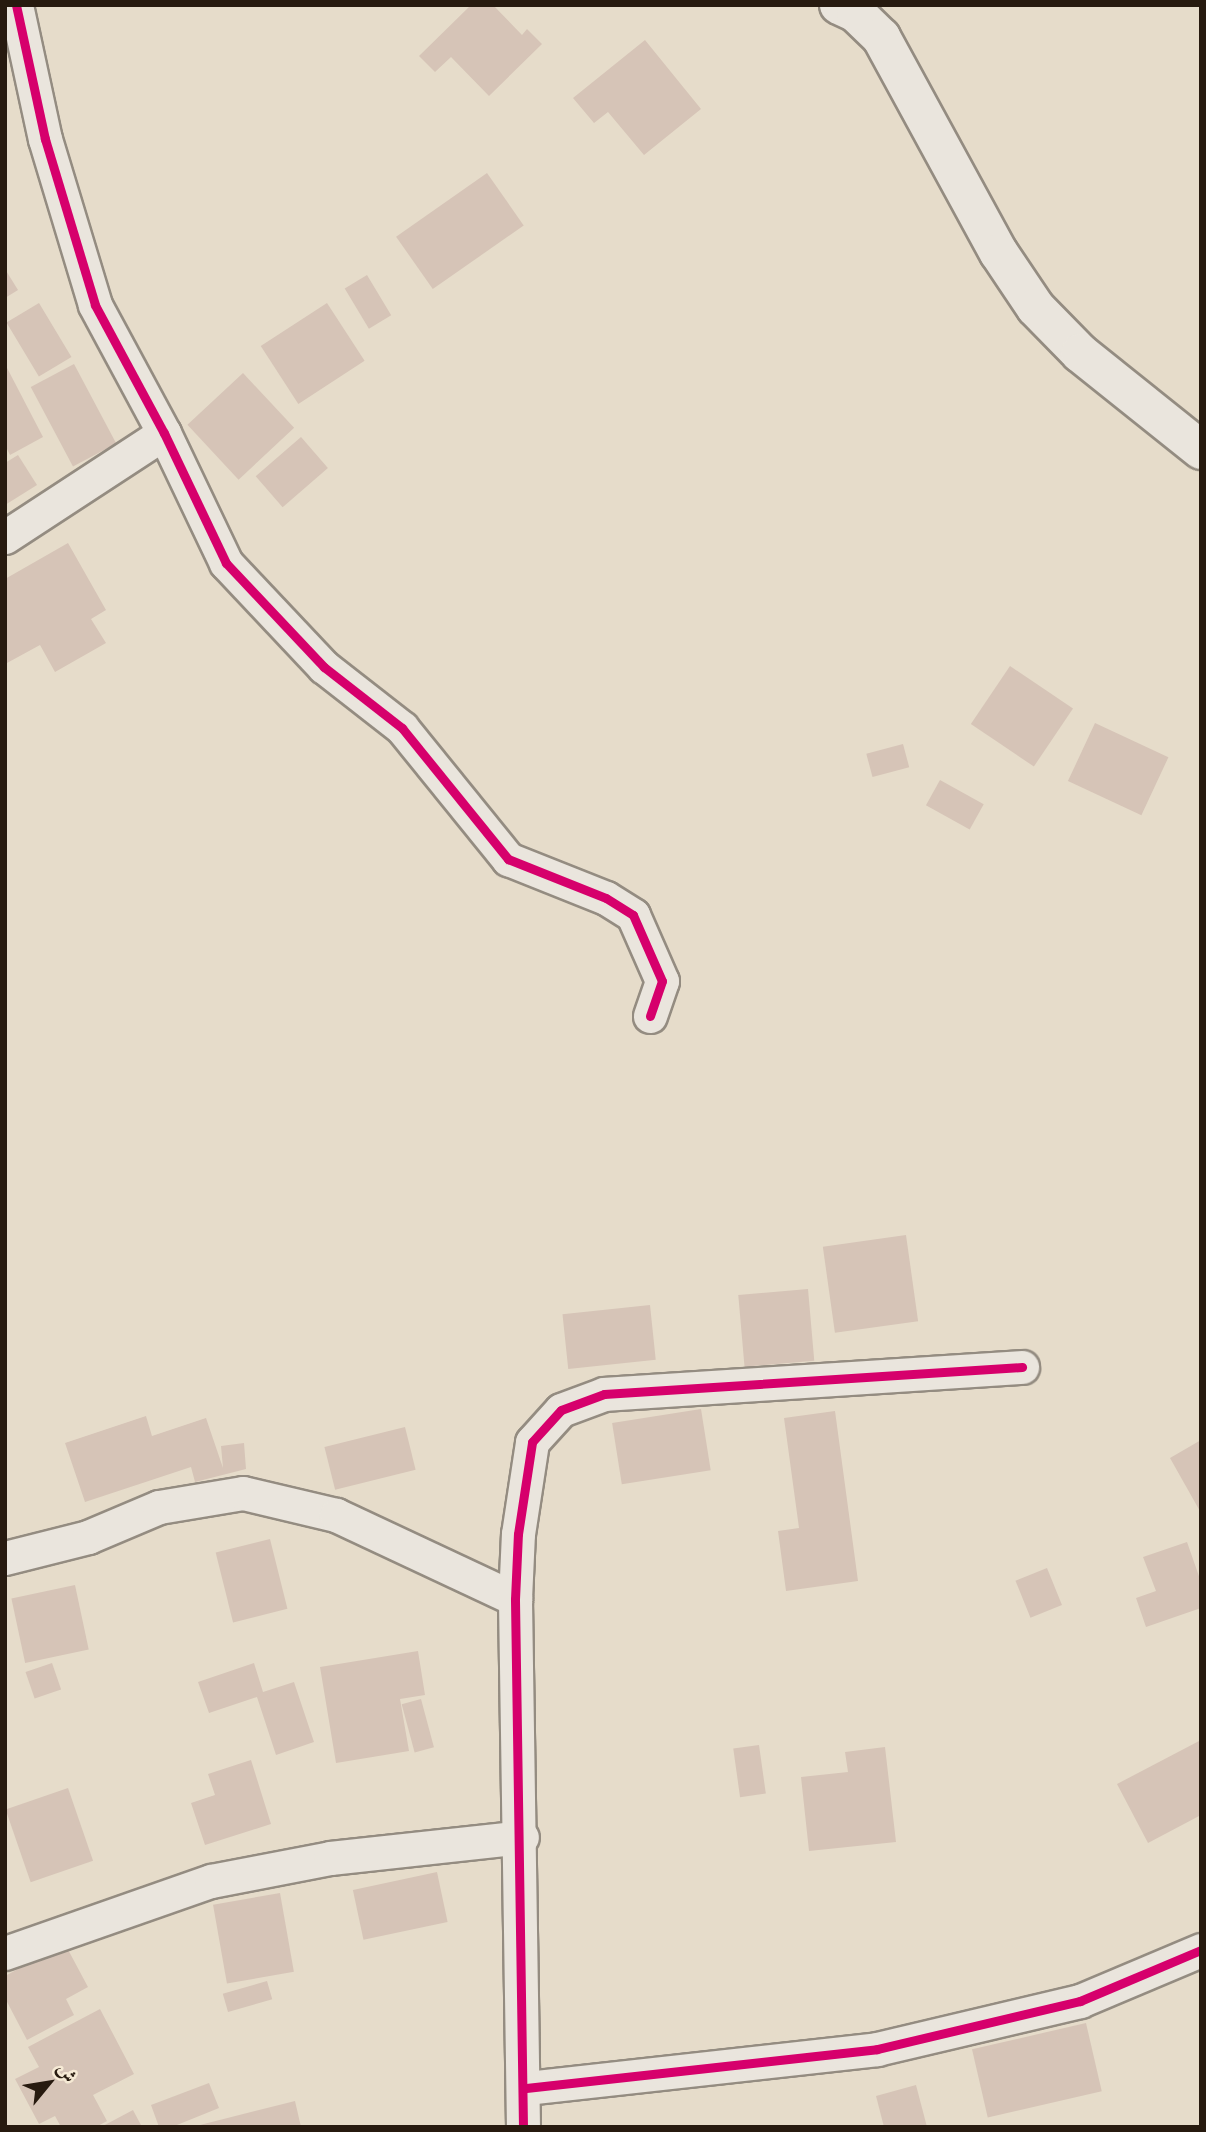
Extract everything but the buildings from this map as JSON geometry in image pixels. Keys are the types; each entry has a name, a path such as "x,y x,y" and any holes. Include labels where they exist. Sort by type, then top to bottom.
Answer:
{"main road":[{"path":"853,8 881,37 999,253 1036,308 1080,353 1201,450"}],"street":[{"path":"16,5 46,139 95,305 164,433 226,563 324,667 401,728 508,859 606,898 633,915 662,981 650,1016"},
{"path":"5,537 164,433"},
{"path":"523,2127 526,2088 515,1599 518,1535 532,1442 561,1410 604,1394 1021,1367"},
{"path":"5,1558 88,1537 159,1507 243,1493 336,1515 515,1599"},
{"path":"5,1953 211,1881 330,1858 522,1837"},
{"path":"526,2088 877,2049 1080,2001 1201,1950"}],"cycle path":[{"path":"16,5 45,139 95,305 164,433 226,563 324,667 402,728 508,859 606,898 633,915 662,981 650,1016"},
{"path":"523,2127 515,1599 518,1534 532,1442 561,1410 604,1394 1022,1367"},
{"path":"526,2088 877,2049 1080,2001 1201,1950"}]}
